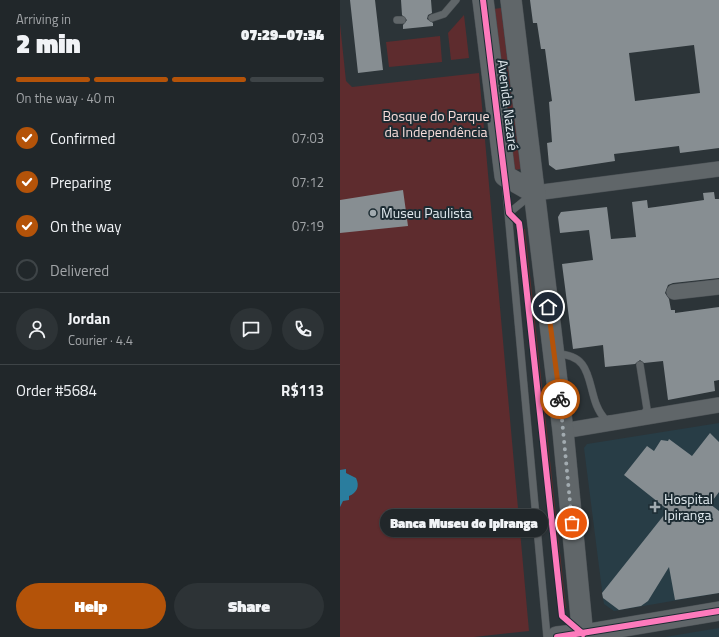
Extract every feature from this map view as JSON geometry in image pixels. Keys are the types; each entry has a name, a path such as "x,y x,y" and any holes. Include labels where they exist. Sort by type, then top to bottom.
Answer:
{"main road":[{"name":"Avenida Nazaré","path":"483,0 504,176"},
{"name":"Avenida Nazaré","path":"511,0 563,431 583,635"},
{"path":"504,176 535,193"},
{"path":"551,629 583,635"}],"street":[{"path":"535,193 719,169"},
{"path":"674,292 719,287"},
{"path":"563,431 719,405"},
{"path":"583,635 719,611"}],"lane":[{"path":"432,18 444,14 456,0"},
{"name":"Avenida Nazaré","path":"504,176 551,629"},
{"path":"509,213 535,193"},
{"path":"554,354 567,354 574,356 580,361 590,382 597,407 606,420 644,414 647,408 640,365"},
{"path":"548,637 551,629"}],"shaded area":[{"name":"Hospital Ipiranga","path":"719,423 719,593 614,611 604,604 584,448 587,444"},
{"path":"719,628 719,637 665,637"}],"green space":[{"path":"501,8 521,169 514,170 494,9"},
{"path":"464,15 469,58 451,60 448,33"},
{"name":"Bosque do Parque da Independência","path":"340,24 346,81 352,87 479,73 529,631 474,637 340,637"},
{"path":"440,36 442,62 389,67 386,42"},
{"path":"525,229 566,608 559,609 518,230"}],"water":[{"path":"346,469 346,473 356,478 358,486 354,493 349,496 349,500 343,501 340,507 340,470"}],"building":[{"path":"350,0 375,0 383,70 358,73"},
{"path":"401,0 431,0 432,13 428,15 427,19 433,23 433,26 403,29 403,25 407,20 402,15"},
{"path":"530,0 719,0 719,148 680,153 679,146 614,154 615,161 556,170 549,165 547,143 552,142 549,102 552,101 545,49 541,49 537,23 533,23","holes":["694,45 700,93 635,101 629,53"]},
{"name":"Museu Paulista","path":"403,190 408,226 340,233 340,200"},
{"path":"714,192 715,199 719,199 719,278 673,283 668,285 665,293 669,299 671,310 675,310 675,313 719,307 719,380 714,381 715,391 668,400 663,361 644,363 640,360 635,364 605,367 603,345 573,349 562,264 593,260 589,230 560,233 558,217 561,212 607,207 611,239 636,237 632,202 647,200 648,208 704,200 703,193"},
{"path":"710,433 719,442 719,492 710,504 719,511 719,593 675,600 669,567 648,601 641,606 619,610 603,598 602,593 668,510 624,475 647,446 654,451 661,440 668,441 669,439 692,456"}],"cycle path":[{"path":"483,0 509,213 519,223 520,230 562,616 583,634"},
{"path":"557,637 719,611"}],"way so far":[{"path":"560,399 572,523"}],"place":[{"name":"Museu Paulista","path":"373,213"},
{"name":"Hospital Ipiranga","path":"655,507"},
{"name":"Banca Museu do Ipiranga","path":"572,523"}],"route":[{"path":"548,307 560,399"}]}
